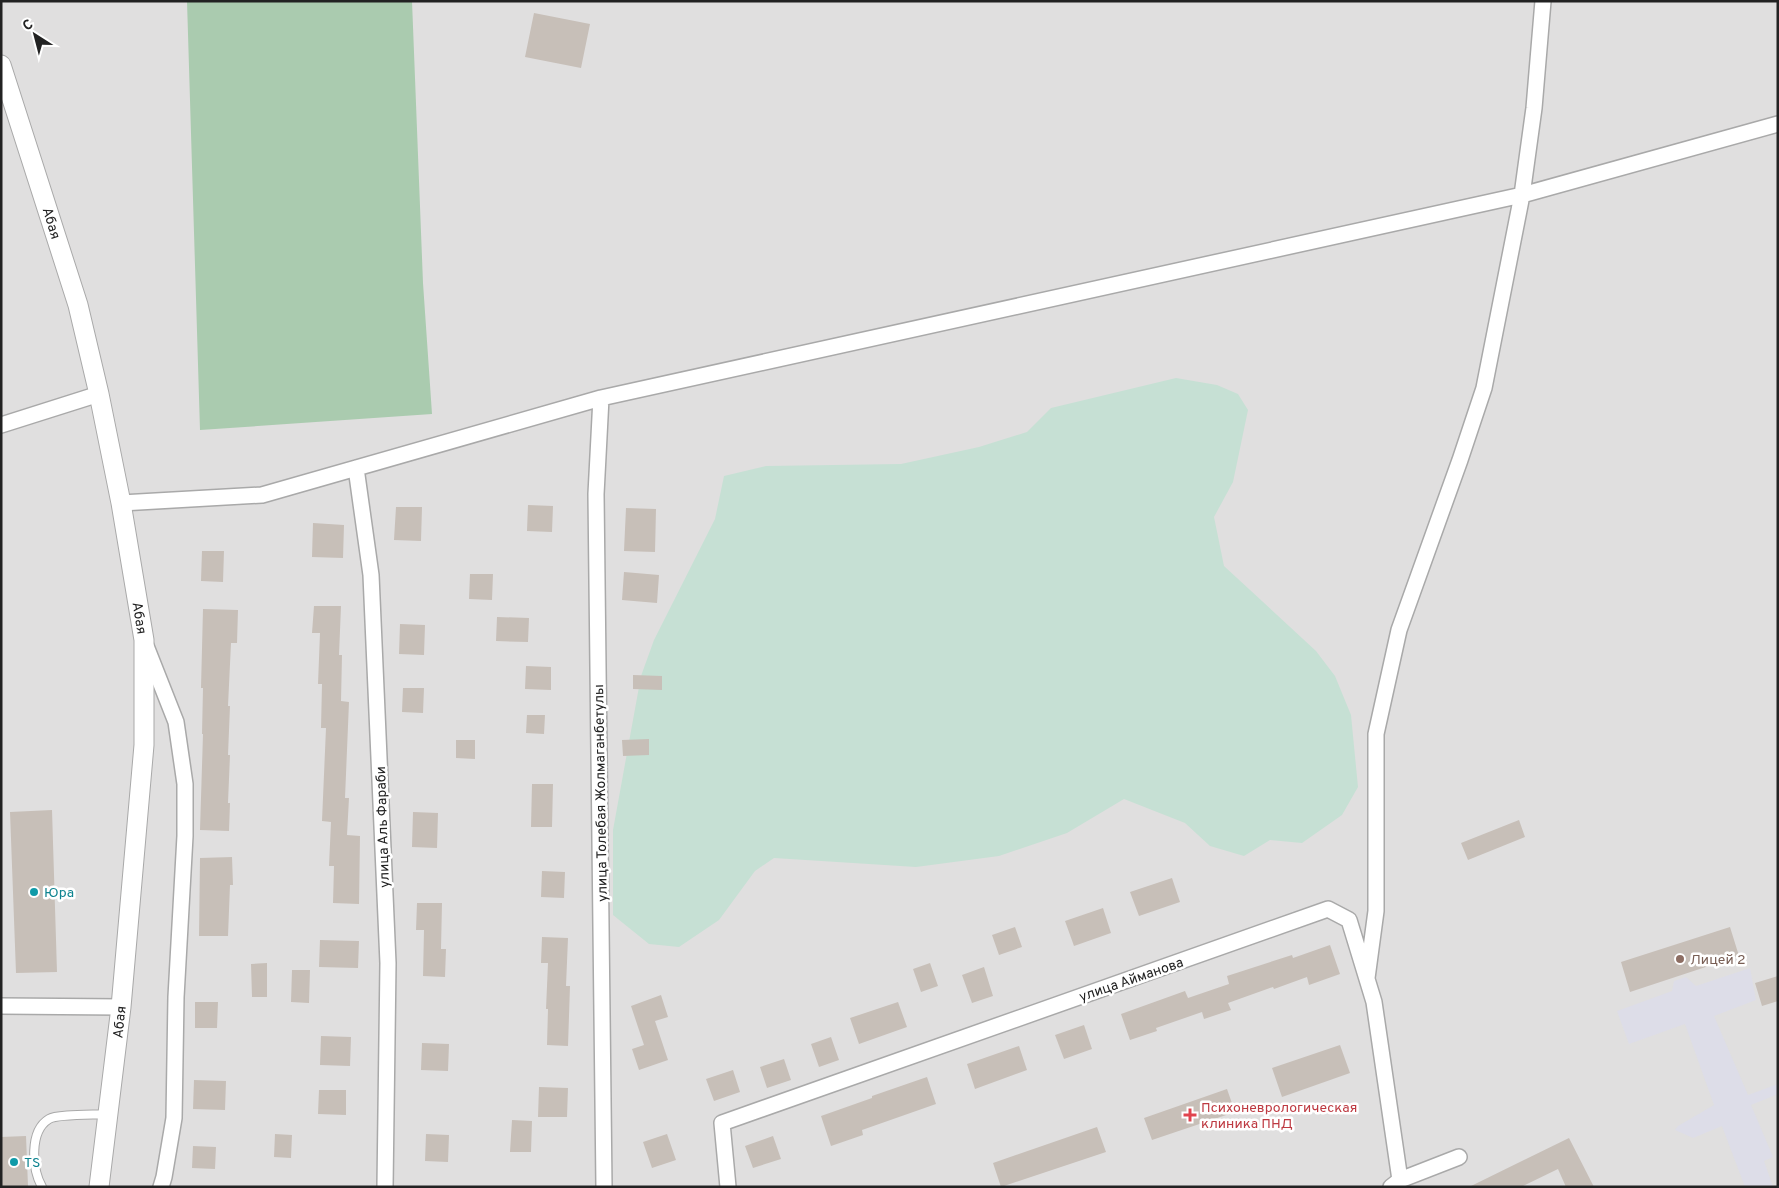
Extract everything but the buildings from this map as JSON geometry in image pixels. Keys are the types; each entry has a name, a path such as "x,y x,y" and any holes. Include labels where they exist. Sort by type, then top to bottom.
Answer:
{"street":[{"path":"1367,978 1376,911 1376,734 1399,630 1484,388 1522,195 1534,108 1543,1"},
{"name":"Абая","path":"1,65 78,305 99,394 121,503 144,640 144,745 121,1007 99,1187"},
{"path":"121,503 262,495 601,398 1522,195 1778,124"},
{"path":"1,426 99,394"},
{"name":"улица Толебая Жолмаганбетулы","path":"601,398 596,494 604,1187"},
{"name":"улица Аль Фараби","path":"356,468 371,575 388,963 385,1187"},
{"path":"144,640 176,722 185,784 185,836 176,997 174,1118 161,1187"},
{"name":"улица Айманова","path":"728,1187 722,1123 1328,909 1349,920 1374,1002 1396,1183"},
{"path":"1,1006 121,1007"},
{"path":"1396,1183 1459,1157"}],"lane":[{"path":"42,1187 37,1175 35,1162 37,1135 42,1125 51,1118 108,1114"}],"shaded area":[{"path":"1,1 1778,1 1778,1187 1,1187"},
{"path":"1750,968 1756,1000 1714,1016 1748,1095 1778,1084 1778,1094 1751,1105 1773,1157 1764,1161 1773,1187 1745,1187 1722,1126 1693,1138 1675,1130 1678,1126 1714,1105 1685,1024 1629,1044 1617,1011 1672,991 1674,981 1686,977 1696,986"}],"green space":[{"path":"187,1 412,1 423,283 432,414 200,430"},
{"path":"1176,378 1217,385 1238,394 1248,410 1233,482 1214,517 1224,566 1316,651 1335,676 1351,715 1358,787 1342,815 1302,843 1270,840 1244,856 1210,846 1185,823 1124,799 1067,833 999,856 916,867 774,858 755,871 719,920 679,947 649,944 613,915 613,830 641,676 654,640 715,519 724,476 766,466 901,464 979,447 1027,432 1051,408"}],"place":[{"name":"Юра","path":"34,892"},
{"name":"Лицей 2","path":"1680,959"},
{"name":"Психоневрологическая клиника ПНД","path":"1190,1115"},
{"name":"TS","path":"14,1162"}]}
